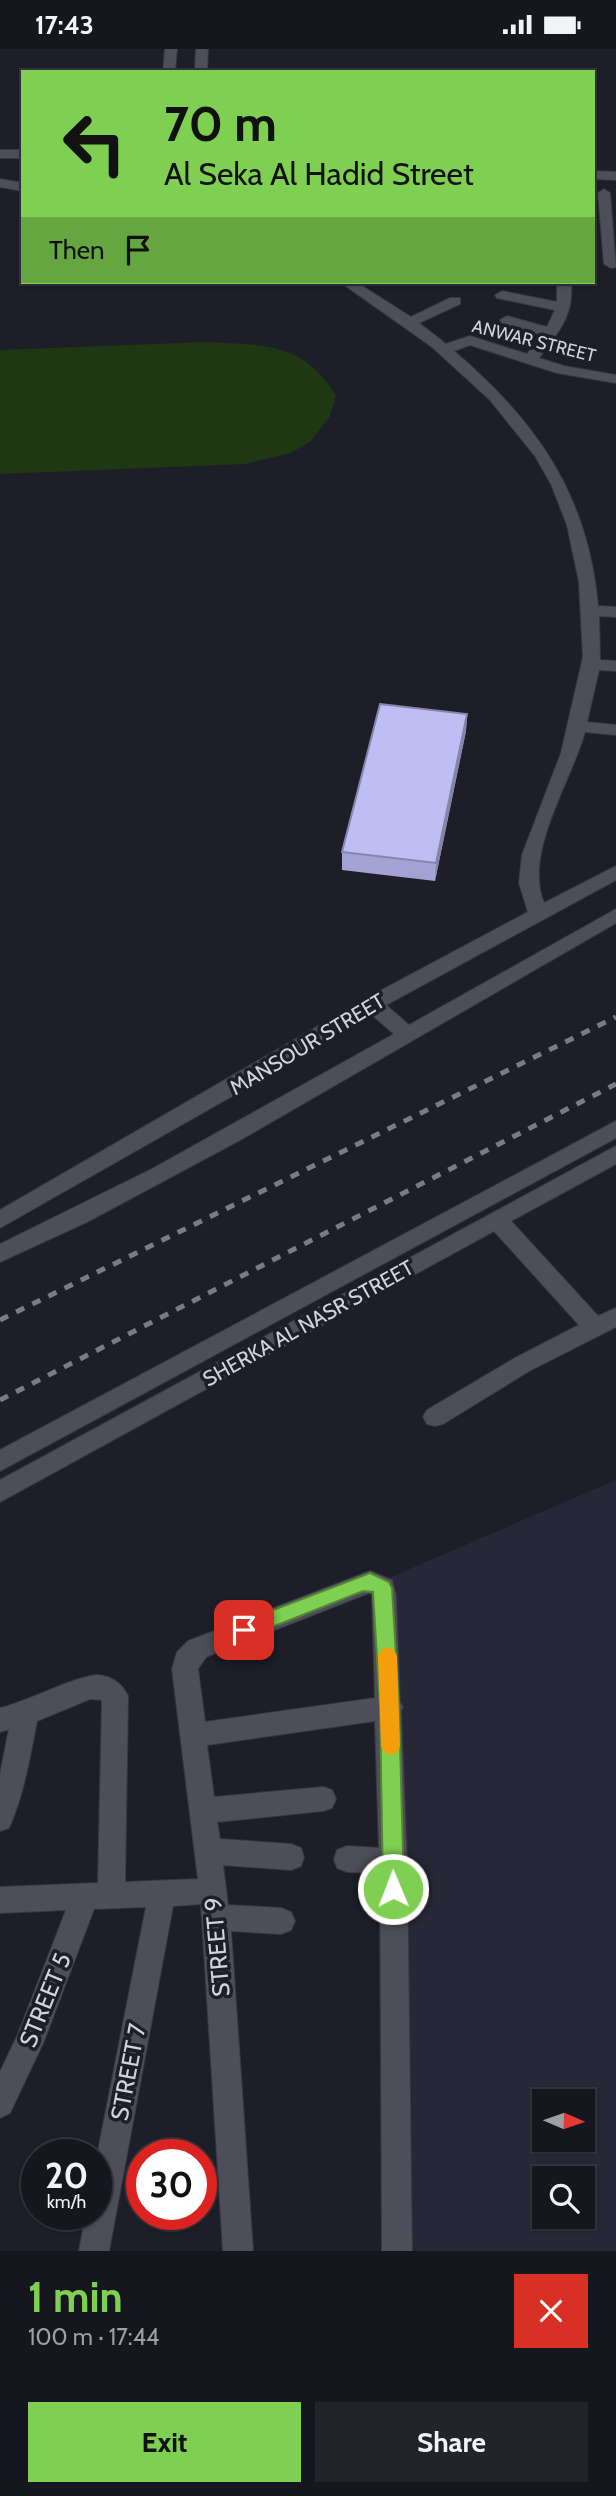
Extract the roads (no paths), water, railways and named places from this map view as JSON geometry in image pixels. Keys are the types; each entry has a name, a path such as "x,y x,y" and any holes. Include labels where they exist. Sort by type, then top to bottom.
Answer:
{"street":[{"path":"169,70 171,49"},
{"path":"201,70 202,49"},
{"path":"0,153 21,154"},
{"path":"595,175 616,176"},
{"path":"0,182 21,180"},
{"path":"0,182 21,187"},
{"path":"604,193 616,280"},
{"path":"595,264 613,264"},
{"path":"350,284 411,322 445,349 518,425 558,483 580,545 590,610 591,664 561,781 530,856 528,884 538,913"},
{"path":"530,360 551,333 565,308 565,284"},
{"path":"502,295 565,308"},
{"path":"411,322 454,302"},
{"path":"507,320 551,333"},
{"name":"ANWAR STREET","path":"445,349 470,341 579,374 616,379"},
{"path":"590,610 616,612"},
{"path":"591,664 616,666"},
{"path":"576,726 616,730"},
{"name":"MANSOUR STREET","path":"0,1220 372,1005 616,872"},
{"name":"MANSOUR STREET","path":"0,1254 187,1161 280,1111 616,915"},
{"path":"372,1005 408,1035"},
{"name":"SHERKA AL NASR STREET","path":"0,1461 616,1129"},
{"name":"SHERKA AL NASR STREET","path":"0,1492 616,1154"},
{"path":"497,1220 595,1328"},
{"path":"435,1417 523,1364 616,1317"},
{"name":"STREET 9","path":"238,2251 214,1904 186,1660 197,1649 361,1584 377,1583 383,1588 384,1595 390,1707"},
{"name":"STREET 5","path":"0,2103 98,1895 115,1696 109,1689 99,1686 88,1688 12,1717"},
{"path":"193,1735 390,1707 397,2251"},
{"path":"0,1819 14,1771 12,1717"},
{"path":"202,1811 323,1799"},
{"path":"208,1851 291,1857"},
{"path":"346,1859 393,1861"},
{"path":"0,1900 162,1893 281,1921"},
{"name":"STREET 7","path":"94,2251 162,1893"}],"railway":[{"path":"0,1320 616,1017"},
{"path":"0,1400 616,1084"}]}
